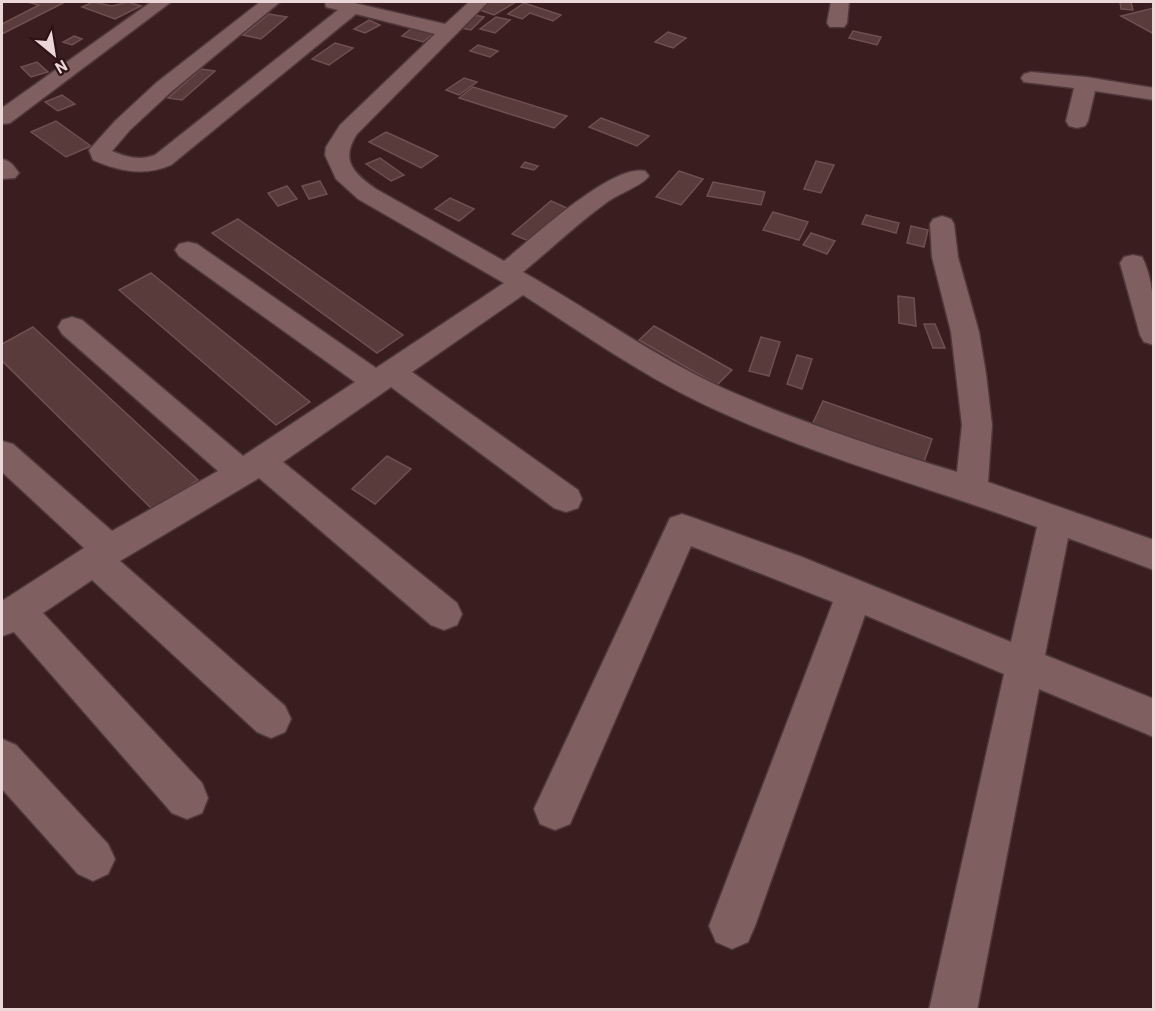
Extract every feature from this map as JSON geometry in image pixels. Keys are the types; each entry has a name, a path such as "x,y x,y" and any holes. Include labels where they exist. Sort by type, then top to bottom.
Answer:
{"street":[{"path":"2,118 162,2"},
{"path":"271,2 135,112 103,145 100,155 118,162 142,166 163,160 352,8"},
{"path":"328,2 448,31"},
{"path":"479,2 348,130 337,147 336,155 344,174 367,194 513,278 631,351 713,396 855,454 972,489 1154,555"},
{"path":"837,23 840,2"},
{"path":"1030,78 1086,83 1154,94"},
{"path":"1077,121 1086,83"},
{"path":"187,798 9,615 101,555 251,467 385,378 513,278 598,197 618,184 637,176"},
{"path":"942,224 945,257 965,332 971,374 976,425 972,489"},
{"path":"188,250 566,499"},
{"path":"1133,263 1154,335"},
{"path":"72,327 444,614"},
{"path":"2,453 101,555 271,719"},
{"path":"952,1010 1055,520"},
{"path":"555,809 682,528 854,595 1024,667 1154,718"},
{"path":"732,926 854,595"},
{"path":"2,759 93,859"}],"building":[{"path":"27,2 65,2 2,34 2,24 39,5"},
{"path":"93,2 112,6 128,2 141,6 115,19 82,7"},
{"path":"490,2 516,2 494,15 477,9"},
{"path":"1120,2 1131,2 1133,10 1121,9"},
{"path":"524,3 561,15 553,21 530,13 522,19 508,14"},
{"path":"1154,8 1154,34 1121,16"},
{"path":"269,14 287,17 261,39 243,35"},
{"path":"474,15 484,17 471,30 461,28"},
{"path":"496,17 510,20 495,33 480,29"},
{"path":"369,20 380,25 365,33 354,29"},
{"path":"412,28 433,34 423,42 402,36"},
{"path":"853,31 881,37 877,45 849,38"},
{"path":"668,32 686,38 673,48 655,42"},
{"path":"74,36 82,39 72,45 63,42"},
{"path":"335,43 353,48 329,65 312,59"},
{"path":"478,45 498,51 490,57 470,51"},
{"path":"37,62 48,72 31,77 21,67"},
{"path":"201,69 215,71 182,100 168,98"},
{"path":"464,78 477,82 459,95 446,90"},
{"path":"473,87 567,116 554,128 459,98"},
{"path":"62,95 75,104 58,111 45,102"},
{"path":"601,118 649,136 637,146 589,127"},
{"path":"56,121 91,146 66,157 31,132"},
{"path":"386,132 438,156 421,168 369,142"},
{"path":"380,158 404,175 391,181 366,164"},
{"path":"816,161 834,165 821,193 804,189"},
{"path":"525,162 538,166 534,170 521,167"},
{"path":"679,171 703,179 681,205 656,197"},
{"path":"320,181 327,194 309,199 302,186"},
{"path":"713,182 765,192 761,205 707,196"},
{"path":"287,186 297,199 278,206 268,193"},
{"path":"450,198 474,209 459,221 435,209"},
{"path":"551,201 576,212 538,245 512,234"},
{"path":"773,212 808,222 799,240 763,230"},
{"path":"866,215 899,223 896,233 862,224"},
{"path":"238,219 403,335 377,353 212,233"},
{"path":"911,226 928,230 924,247 907,243"},
{"path":"811,233 835,241 827,254 803,245"},
{"path":"151,273 310,402 276,425 119,290"},
{"path":"898,296 914,298 916,326 899,323"},
{"path":"924,324 935,324 945,348 933,348"},
{"path":"654,326 732,370 717,385 639,340"},
{"path":"33,327 198,480 153,510 2,361 2,344"},
{"path":"761,337 780,342 769,376 749,371"},
{"path":"797,355 812,359 802,389 787,384"},
{"path":"823,401 932,439 923,465 812,425"},
{"path":"387,456 411,469 375,504 352,489"}]}
